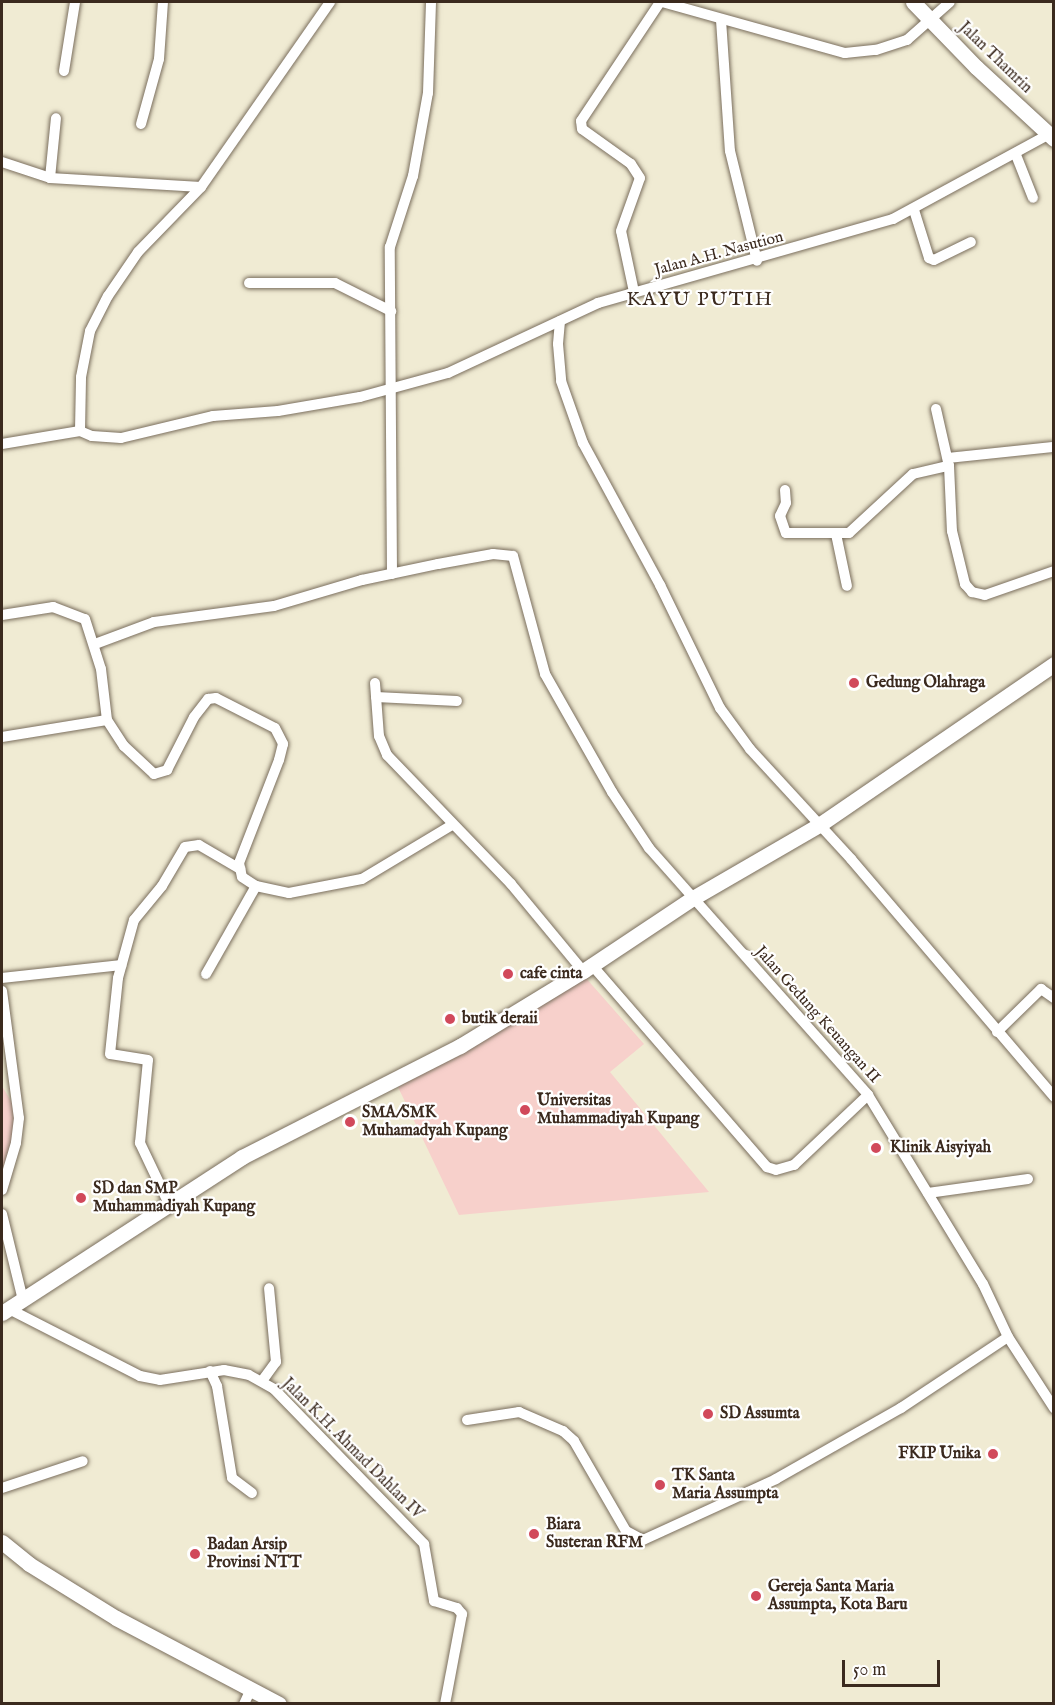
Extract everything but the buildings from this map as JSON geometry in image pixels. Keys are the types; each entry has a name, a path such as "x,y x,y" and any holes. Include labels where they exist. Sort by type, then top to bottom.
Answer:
{"street":[{"path":"64,71 75,2"},
{"path":"141,124 159,59 163,2"},
{"path":"2,444 80,431 81,376 90,331 138,252 201,187 330,2"},
{"path":"95,644 154,622 274,606 392,574 392,235 413,176 428,93 431,2"},
{"path":"634,292 621,231 640,178 631,164 582,129 581,121 661,2 845,53 876,50 907,40 950,2"},
{"name":"Jalan Thamrin","path":"913,2 930,21 1052,135"},
{"path":"720,20 730,151 757,261"},
{"path":"50,178 56,118"},
{"name":"Jalan A.H. Nasution","path":"80,431 92,436 121,438 213,416 278,411 392,390 448,373 560,321 634,292 844,236 915,210 1052,135"},
{"path":"1016,155 1033,198"},
{"path":"2,162 50,178 201,187"},
{"path":"915,210 929,258 934,260 972,242"},
{"path":"249,283 335,283 391,311"},
{"path":"560,321 558,344 561,381 583,443 660,585 720,708 750,749 819,825 1053,1097"},
{"path":"936,409 948,462 952,531 963,580 969,590 985,595 1053,572"},
{"path":"785,490 786,503 780,516 784,532 836,534 853,532 914,474 948,462 1052,447"},
{"path":"836,534 847,586"},
{"name":"Jalan Gedung Keuangan II","path":"392,574 493,554 513,556 545,674 612,792 650,848 868,1095 982,1284 1008,1337 1050,1392 1053,1408"},
{"path":"2,615 53,607 85,619 95,644 107,720 124,746 154,774 167,770 194,717 208,699 216,698 276,728 283,744 279,760 240,858 242,877 256,886 289,893 362,879 452,825"},
{"path":"6,1312 242,1157 460,1046 587,968 693,898 819,825 1053,664"},
{"path":"375,683 384,750 452,825 511,884 767,1167 776,1170 794,1165 868,1095"},
{"path":"376,697 457,701"},
{"path":"2,737 107,720"},
{"path":"169,1204 140,1143 148,1060 110,1054 112,1011 121,965 134,920 162,886 184,847 199,845 240,869"},
{"path":"206,974 256,886"},
{"path":"2,978 121,965"},
{"path":"997,1032 1041,989 1053,998"},
{"path":"2,991 19,1118 16,1143 2,1190"},
{"path":"928,1193 1028,1179"},
{"path":"2,1214 23,1300"},
{"name":"Jalan K.H. Ahmad Dahlan IV","path":"262,1382 276,1362 269,1288"},
{"name":"Jalan K.H. Ahmad Dahlan IV","path":"6,1312 140,1376 160,1380 210,1371 236,1371 262,1382 291,1405 419,1539 426,1551 434,1601 458,1608 462,1614 445,1704"},
{"path":"467,1420 519,1412 563,1431 574,1441 626,1531 640,1540 653,1538 776,1479 901,1408 1008,1337"},
{"path":"210,1371 217,1386 232,1478 252,1493"},
{"path":"2,1488 84,1461"},
{"path":"2,1542 29,1564 247,1697 279,1704"}],"shaded area":[{"name":"Universitas Muhammadiyah Kupang","path":"585,977 644,1044 610,1072 709,1192 459,1215 398,1087"},
{"path":"2,1086 17,1111 14,1141 2,1180"}],"place":[{"name":"Gedung Olahraga","path":"854,683"},
{"name":"cafe cinta","path":"508,974"},
{"name":"butik deraii","path":"450,1019"},
{"name":"Universitas Muhammadiyah Kupang","path":"525,1110"},
{"name":"SMA/SMK Muhamadyah Kupang","path":"350,1122"},
{"name":"Klinik Aisyiyah","path":"876,1148"},
{"name":"SD dan SMP Muhammadiyah Kupang","path":"81,1198"},
{"name":"SD Assumta","path":"708,1414"},
{"name":"FKIP Unika","path":"993,1454"},
{"name":"TK Santa Maria Assumpta","path":"660,1485"},
{"name":"Biara Susteran RFM","path":"534,1534"},
{"name":"Badan Arsip Provinsi NTT","path":"195,1554"},
{"name":"Gereja Santa Maria Assumpta, Kota Baru","path":"756,1596"}],"district":[{"name":"KAYU PUTIH","path":"700,299"}]}
